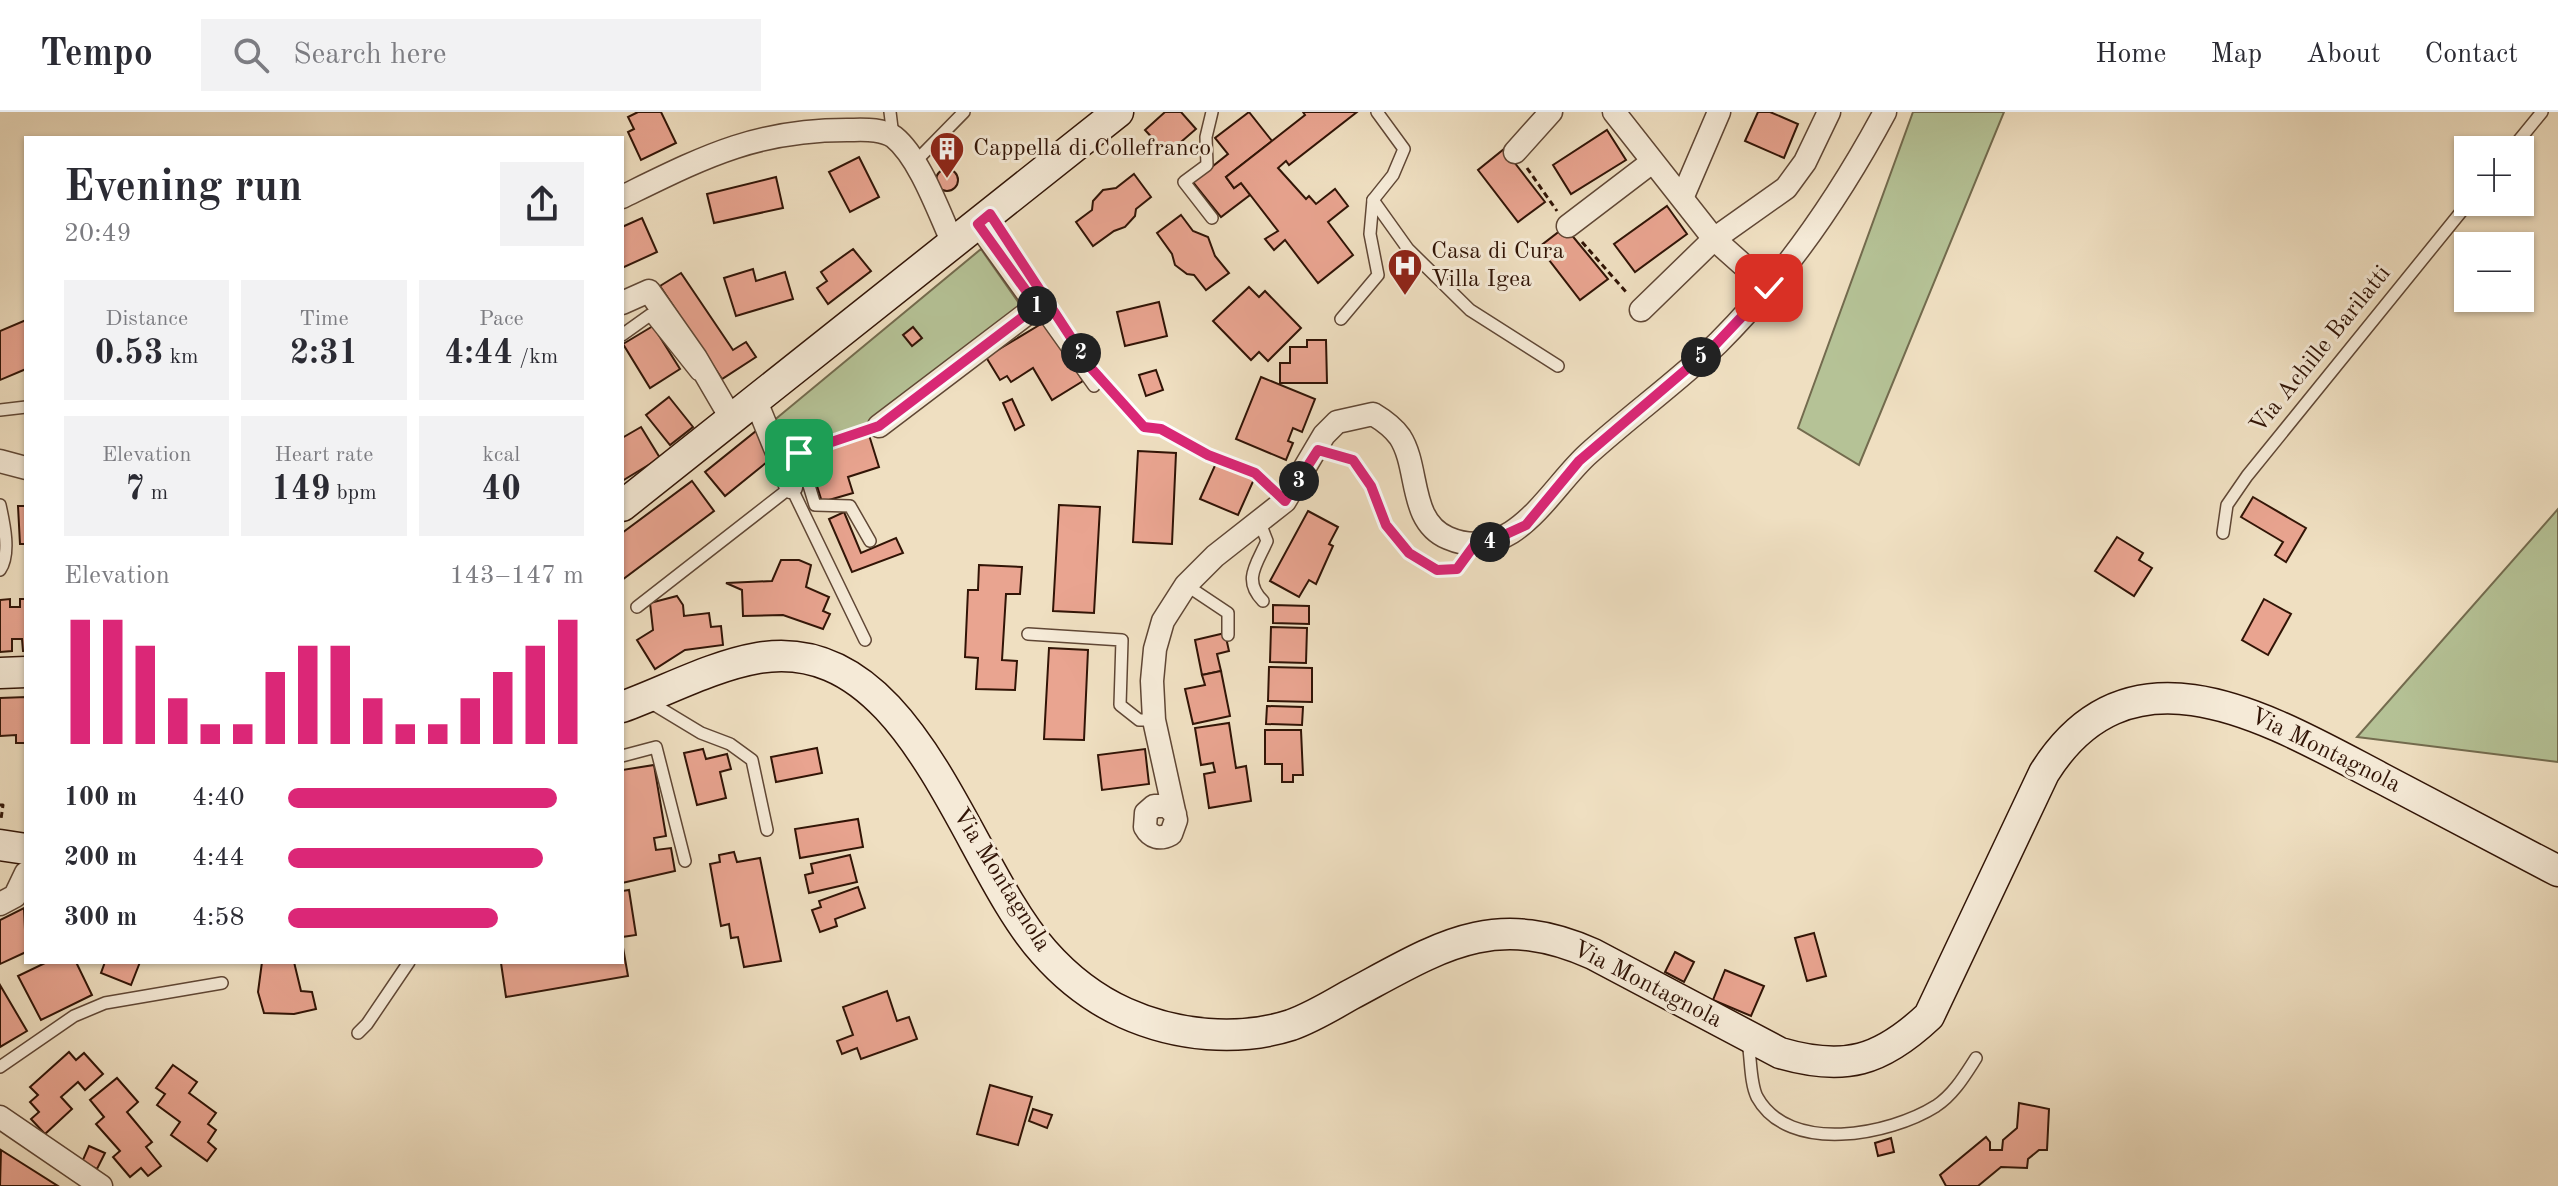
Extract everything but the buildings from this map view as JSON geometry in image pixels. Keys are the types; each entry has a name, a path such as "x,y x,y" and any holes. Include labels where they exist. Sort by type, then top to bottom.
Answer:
{"main road":[{"path":"624,504 1118,112"},
{"name":"Via Montagnola","path":"633,703 721,669 759,658 793,657 845,671 866,686 900,721 946,792 1003,892 1042,950 1076,982 1127,1014 1197,1034 1261,1032 1293,1024 1434,949 1502,934 1533,935 1568,943 1748,1037 1803,1060 1847,1063 1886,1051 1929,1016 1947,984 2017,831 2061,747 2081,728 2107,712 2138,702 2197,699 2237,708 2288,729 2558,871"},
{"path":"0,673 24,672"},
{"path":"0,845 24,849"}],"street":[{"path":"1515,152 1551,112"},
{"path":"1614,112 1714,239 1769,288"},
{"path":"1683,196 1719,112"},
{"path":"1641,310 1714,239 1786,188 1805,162 1829,112"},
{"path":"1168,792 1149,809 1167,806 1175,814 1154,720 1155,649 1163,621 1186,585 1215,556 1285,501 1318,450 1324,435 1337,422 1373,414 1388,423 1401,439 1419,506 1431,526 1449,539 1489,542 1526,525 1579,461 1716,344 1769,288 1839,195 1885,112"},
{"path":"624,196 705,156 744,142 837,130 875,130 893,137 914,163 953,243"},
{"path":"1568,226 1652,162"},
{"path":"879,426 1037,306 984,219"},
{"path":"624,302 649,291 696,358 731,418"},
{"path":"755,399 791,487"},
{"path":"0,461 24,467"},
{"path":"0,904 15,896 24,877"},
{"path":"0,1117 101,1186"}],"lane":[{"path":"890,112 893,137"},
{"path":"914,163 964,112"},
{"path":"1212,112 1206,137 1207,165 1184,182 1212,218"},
{"path":"1341,319 1378,275 1370,234 1373,200 1393,175 1404,149 1377,112"},
{"path":"2522,136 2542,112"},
{"path":"1373,200 1408,249 1470,310 1558,366"},
{"name":"Via Achille Barilatti","path":"2223,533 2227,505 2247,476 2458,216"},
{"path":"984,219 1091,368"},
{"path":"1037,306 1094,386"},
{"path":"624,334 650,315 690,368 709,384"},
{"path":"0,410 24,407"},
{"path":"870,541 850,506 815,505 799,453 879,426"},
{"path":"1318,450 1353,460 1371,486 1386,525 1409,553 1437,570 1457,569 1476,543"},
{"path":"637,607 791,487 865,640"},
{"path":"0,505 4,523 5,563 0,570"},
{"path":"1260,523 1267,541 1251,576 1253,591 1263,601"},
{"path":"1186,585 1228,613 1228,635"},
{"path":"1028,634 1122,640 1120,705 1139,720 1154,720"},
{"name":"Via Montagnola","path":"633,703 730,744 752,760 767,830"},
{"path":"624,755 656,747 685,861"},
{"path":"358,1033 408,964"},
{"path":"0,1067 74,1016 105,1003 222,983"},
{"name":"Via Montagnola","path":"1748,1037 1756,1095 1777,1121 1830,1133 1867,1133 1904,1123 1939,1104 1959,1084 1976,1058"}],"path":[{"path":"1091,368 1144,427 1161,429 1208,455 1255,473 1285,501"},
{"path":"0,805 3,805 0,826"}],"green space":[{"path":"1913,112 2004,112 1859,465 1798,428"},
{"path":"981,249 1021,306 867,426 782,447 772,422"},
{"path":"2558,509 2558,762 2357,737"}],"place":[{"name":"Cappella di Collefranco","path":"947,180"},
{"name":"Casa di Cura Villa Igea","path":"1405,297"}],"route":[{"path":"799,453 879,426 1037,306 978,224 990,214 1091,368 1144,427 1161,429 1208,455 1255,473 1285,501 1318,450 1353,460 1371,486 1386,525 1409,553 1437,570 1457,569 1476,543 1489,542 1526,525 1579,461 1716,344 1769,288"}]}
